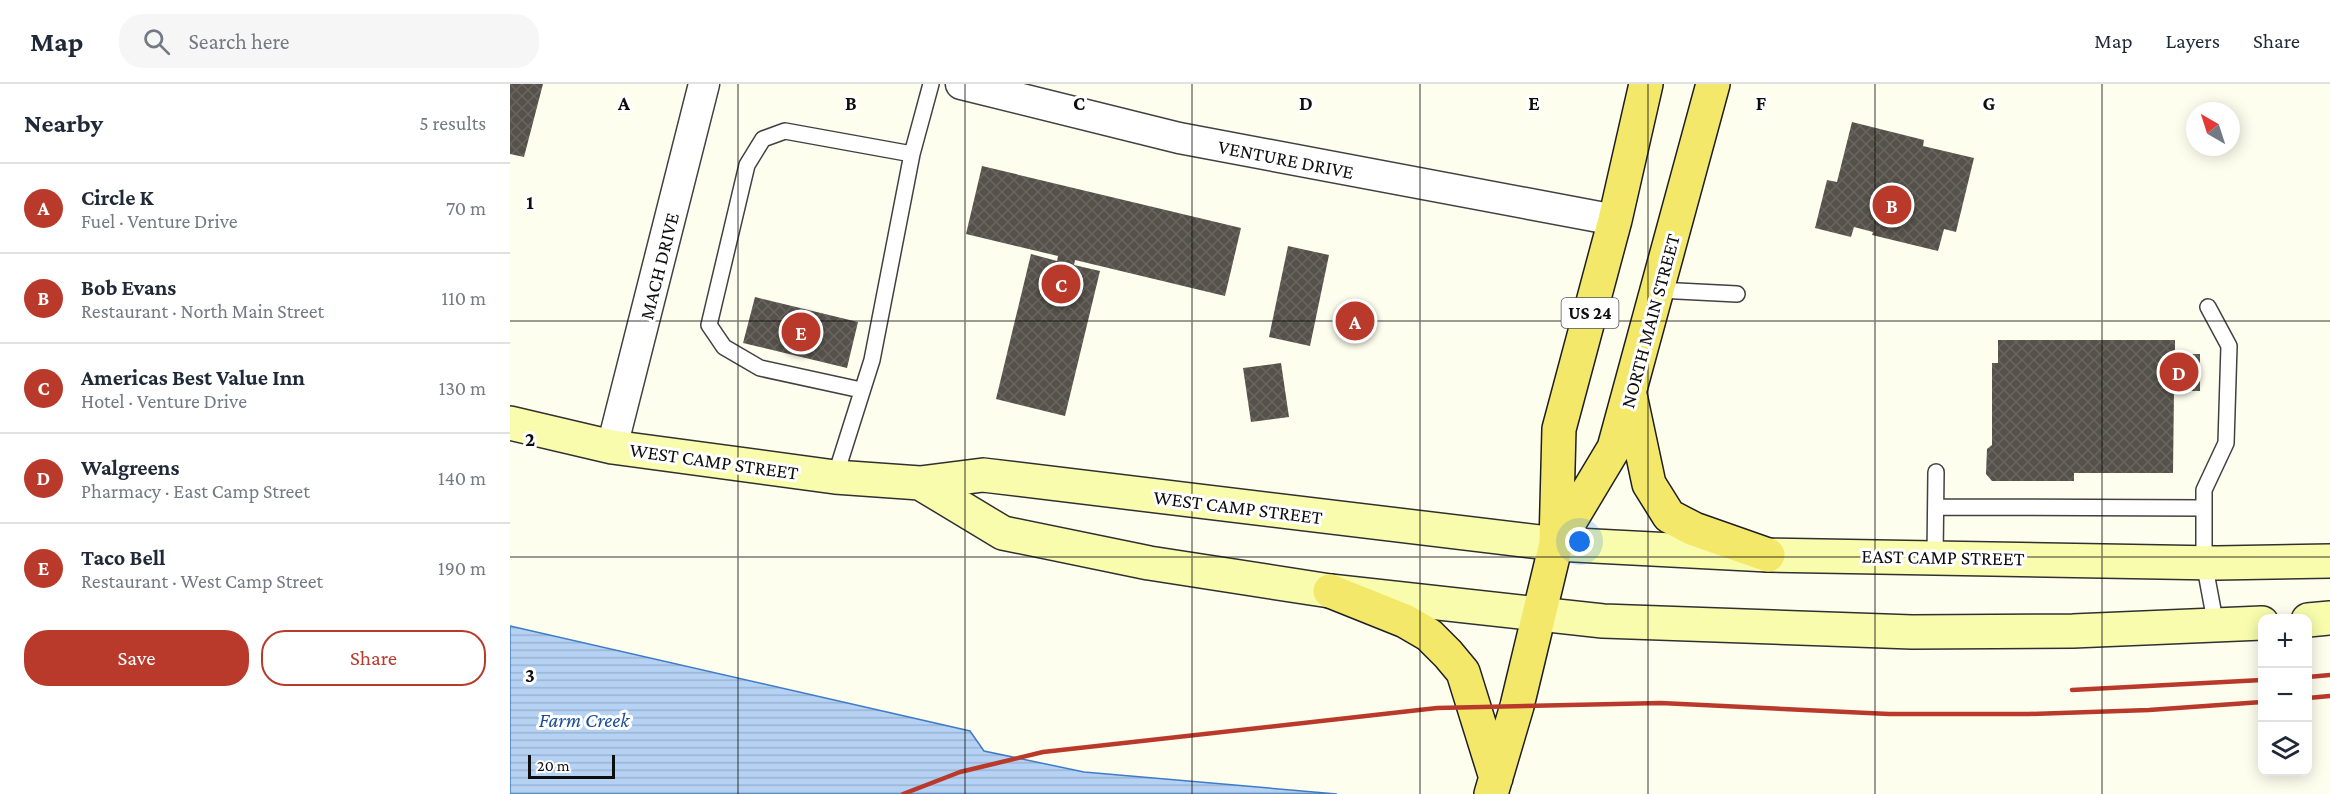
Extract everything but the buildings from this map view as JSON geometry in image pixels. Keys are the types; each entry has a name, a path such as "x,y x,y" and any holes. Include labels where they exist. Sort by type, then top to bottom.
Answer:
{"main road":[{"name":"NORTH MAIN STREET","path":"1493,786 1517,706 1556,544 1559,429 1615,220 1646,84"},
{"name":"NORTH MAIN STREET","path":"1556,544 1614,448 1713,84"},
{"path":"1630,394 1649,484 1669,516 1694,529 1768,555"},
{"name":"WEST CAMP STREET","path":"510,423 612,447 835,477 920,483 983,475 1556,544"},
{"name":"WEST CAMP STREET","path":"920,483 1003,533 1149,563 1330,591 1539,613"},
{"name":"EAST CAMP STREET","path":"1556,544 1768,555 2204,562 2330,561"},
{"path":"1330,591 1406,621 1429,635 1448,654 1463,672 1493,786"},
{"path":"1539,613 1603,621 1912,632 2073,631 2258,623"},
{"path":"2312,620 2330,618"}],"street":[{"name":"MACH DRIVE","path":"612,447 704,84"},
{"name":"VENTURE DRIVE","path":"961,84 1179,138 1615,220"}],"lane":[{"path":"835,477 872,360 912,154 931,84"},
{"path":"861,390 760,368 724,347 709,325 747,165 763,140 785,131 912,154"},
{"path":"1658,290 1737,294"},
{"path":"2208,307 2229,346 2226,443 2204,490 2204,562 2216,626"},
{"path":"1935,557 1936,472"},
{"path":"1936,507 2204,508"}],"water":[{"name":"Farm Creek","path":"510,626 970,731 984,751 1084,772 1337,794 510,794"}],"railway":[{"path":"2312,677 2330,675"},
{"path":"2072,690 2258,680"},
{"path":"2312,698 2330,696"},
{"path":"903,794 960,772 1043,752 1437,708 1661,703 1889,714 2029,714 2149,710 2258,702"}],"place":[{"name":"Bob Evans","path":"1892,205"},
{"name":"Americas Best Value Inn","path":"1061,284"},
{"name":"Circle K","path":"1355,321"},
{"name":"Taco Bell","path":"801,332"},
{"name":"Walgreens","path":"2179,372"}]}
